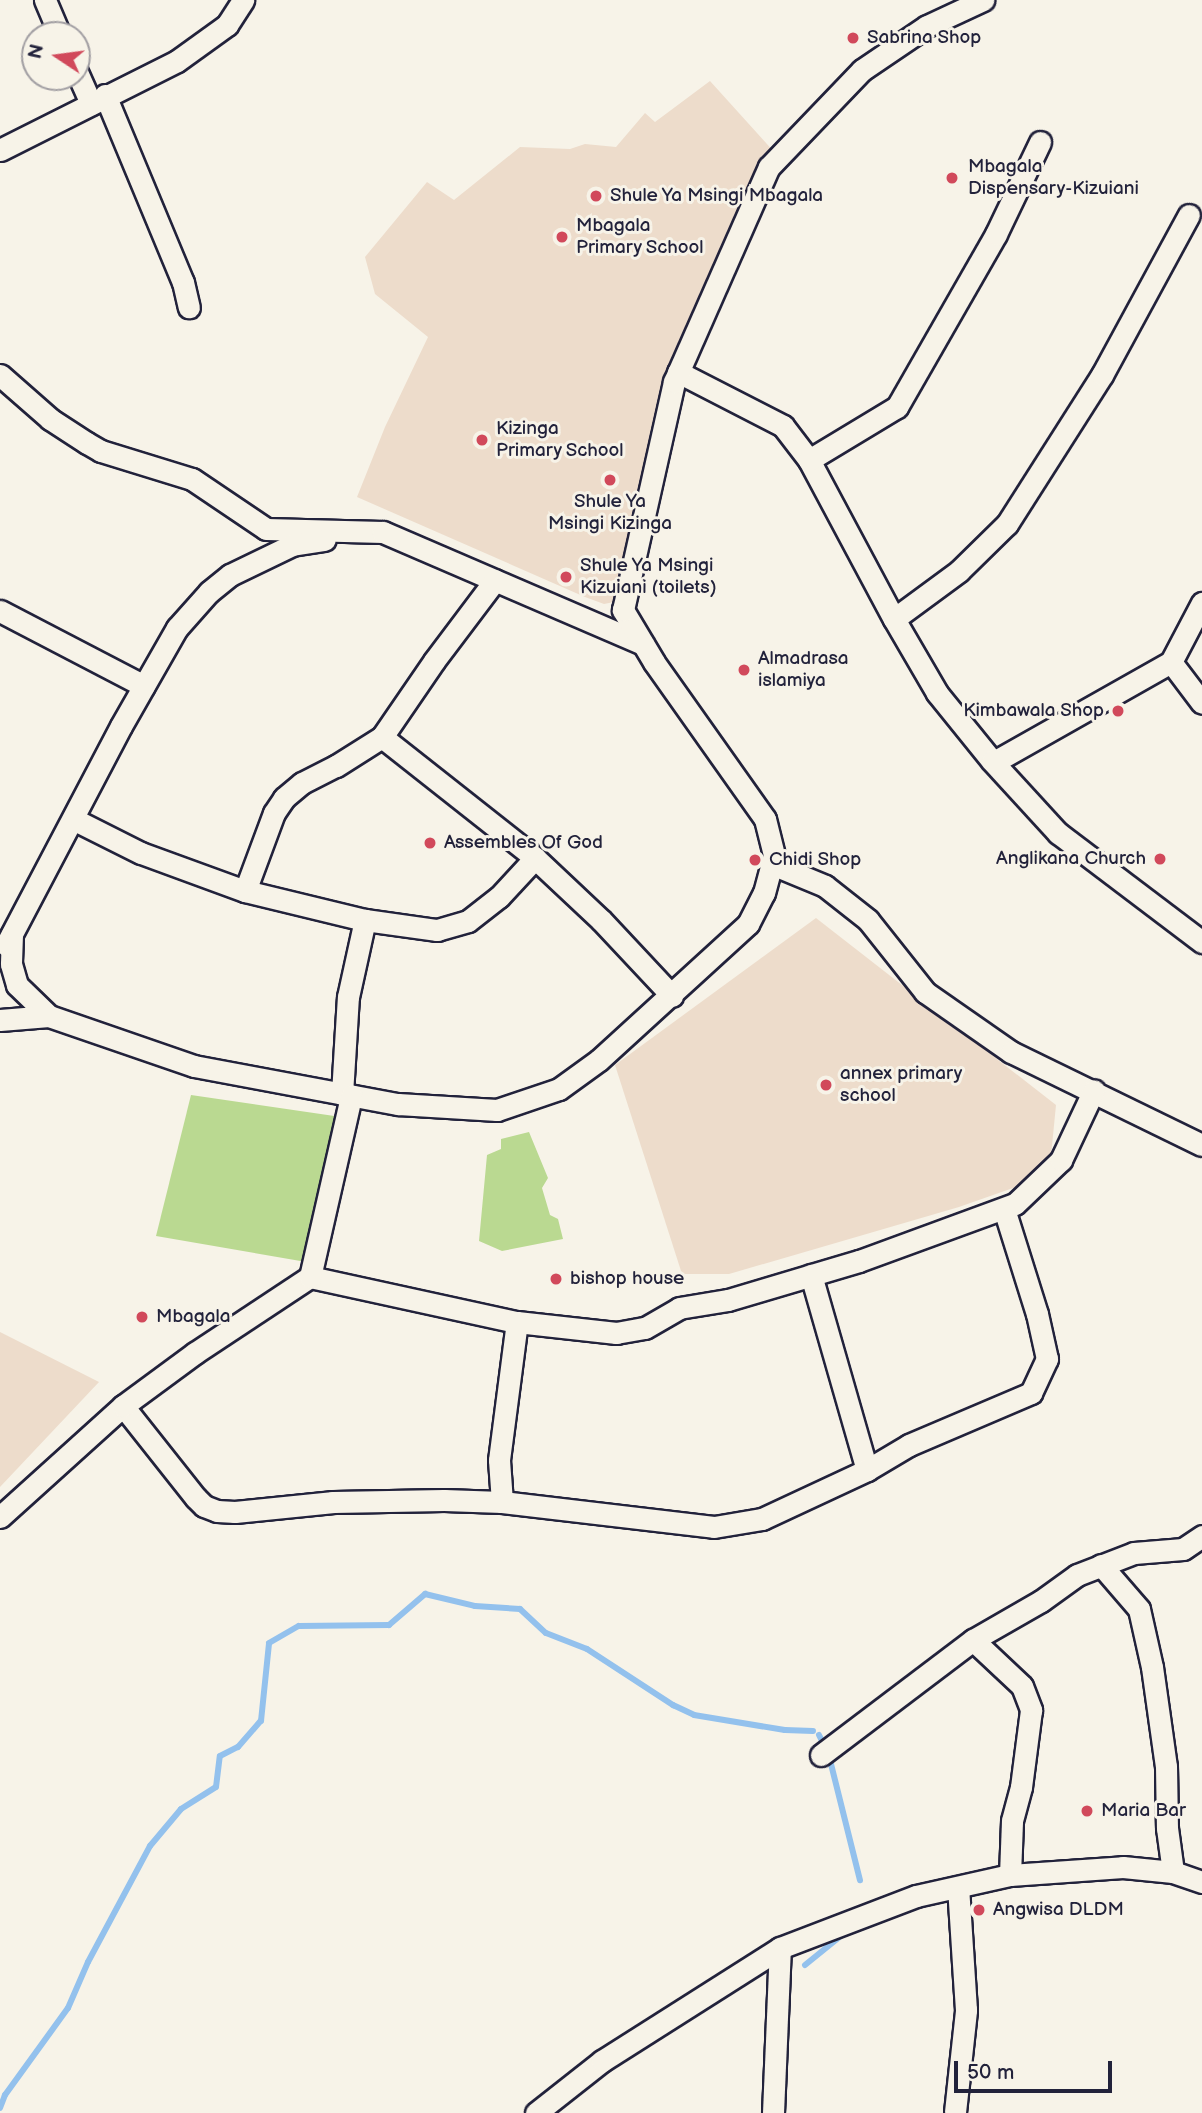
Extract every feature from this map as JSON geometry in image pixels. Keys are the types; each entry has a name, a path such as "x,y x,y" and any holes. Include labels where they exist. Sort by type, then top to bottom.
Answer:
{"street":[{"path":"45,0 54,21"},
{"path":"0,150 177,61 226,25 243,0"},
{"path":"0,1020 49,1016 194,1066 398,1104 497,1110 559,1088 599,1060 748,924 764,893 774,855 765,819 643,644 623,610 678,373 769,167 862,70 927,26 983,0"},
{"path":"91,90 98,99 183,282 189,307"},
{"path":"809,460 897,407 989,246 1040,142"},
{"path":"894,619 959,571 1007,524 1102,375 1189,215"},
{"path":"678,373 783,426 809,460 894,619 937,692 994,762 1058,833 1108,874 1202,942"},
{"path":"0,375 50,418 101,452 192,479 266,529 383,532 643,644"},
{"path":"0,957 177,628 209,592 230,575 292,545 383,532"},
{"path":"246,891 274,813 284,798 302,783 336,766 382,737 434,661 495,580"},
{"path":"994,762 1171,662 1202,603"},
{"path":"0,611 144,686"},
{"path":"1171,662 1202,703"},
{"path":"382,737 535,858 601,920 672,996"},
{"path":"73,819 141,853 246,891 365,920 437,930 468,921 499,897 535,858"},
{"path":"772,864 825,886 868,920 925,992 1011,1052 1094,1090 1202,1145"},
{"path":"0,1517 123,1406 195,1353 310,1277 346,1095 348,998 365,920"},
{"path":"12,934 11,964 17,985 49,1016"},
{"path":"310,1277 517,1322 626,1331 645,1328 679,1308 728,1300 811,1275 1016,1204 1061,1160 1094,1090"},
{"path":"123,1406 196,1498 217,1511 235,1512 333,1502 502,1502 714,1527 762,1519 867,1470 909,1445 1031,1393 1041,1377 1047,1359 1043,1336 1004,1209"},
{"path":"811,1275 867,1470"},
{"path":"502,1502 499,1460 517,1322"},
{"path":"821,1755 974,1640 1041,1601 1077,1575 1134,1553 1183,1549 1202,1536"},
{"path":"1101,1565 1139,1609 1152,1667 1166,1766 1167,1828 1173,1872"},
{"path":"974,1640 1022,1686 1031,1710 1021,1787 1012,1821 1010,1875"},
{"path":"536,2113 602,2060 780,1948 916,1896 1010,1875 1123,1867 1173,1872 1202,1882"},
{"path":"955,2112 966,2010 958,1887"},
{"path":"773,2113 780,1948"}],"shaded area":[{"path":"710,81 775,153 686,368 619,601 604,604 585,597 357,497 385,427 428,337 375,294 365,257 427,182 454,200 520,147 570,149 585,144 616,147 645,113 655,122"},
{"name":"annex primary school","path":"816,918 1056,1105 1051,1156 1027,1183 959,1207 729,1274 682,1274 615,1065"},
{"path":"0,1332 99,1382 0,1487"}],"green space":[{"path":"191,1095 348,1118 312,1263 156,1236"},
{"path":"529,1132 548,1178 542,1188 550,1215 558,1219 563,1239 502,1251 479,1241 487,1155 501,1149 501,1139"}],"waterway":[{"path":"0,2108 5,2095 68,2008 88,1962 150,1846 181,1809 216,1787 220,1756 238,1747 261,1721 269,1643 299,1626 389,1625 425,1594 475,1606 520,1609 546,1633 587,1649 673,1705 694,1715 785,1730 813,1731"},
{"path":"819,1735 825,1747"},
{"path":"830,1760 860,1880"},
{"path":"805,1965 847,1931"}],"place":[{"name":"Sabrina Shop","path":"853,38"},
{"name":"Mbagala Dispensary-Kizuiani","path":"952,178"},
{"name":"Shule Ya Msingi Mbagala","path":"596,196"},
{"name":"Mbagala Primary School","path":"562,237"},
{"name":"Kizinga Primary School","path":"482,440"},
{"name":"Shule Ya Msingi Kizinga","path":"610,480"},
{"name":"Shule Ya Msingi Kizuiani (toilets)","path":"566,577"},
{"name":"Almadrasa islamiya","path":"744,670"},
{"name":"Kimbawala Shop","path":"1118,711"},
{"name":"Assembles Of God","path":"430,843"},
{"name":"Anglikana Church","path":"1160,859"},
{"name":"Chidi Shop","path":"755,860"},
{"name":"annex primary school","path":"826,1085"},
{"name":"bishop house","path":"556,1279"},
{"name":"Mbagala","path":"142,1317"},
{"name":"Maria Bar","path":"1087,1811"},
{"name":"Angwisa DLDM","path":"979,1910"}]}
